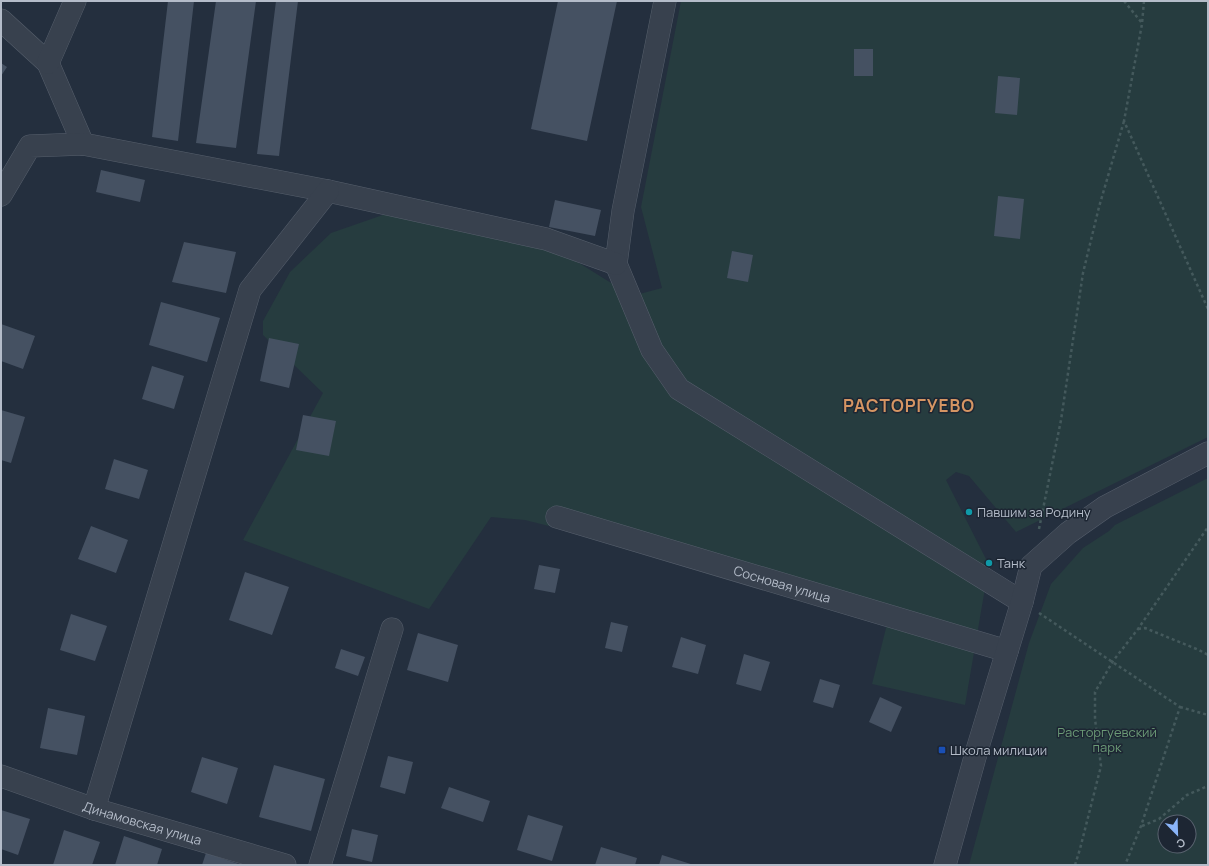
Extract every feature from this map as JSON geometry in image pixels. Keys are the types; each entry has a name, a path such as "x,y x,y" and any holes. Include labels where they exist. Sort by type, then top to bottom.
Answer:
{"street":[{"path":"48,63 74,1"},
{"path":"665,1 623,211 616,264 652,350 679,389 1022,602"},
{"path":"1,20 48,63 82,144"},
{"path":"1,195 30,146 82,144 328,191 546,239 616,264"},
{"path":"94,809 250,290 328,191"},
{"path":"945,865 977,750 1022,602 1031,566 1068,533 1105,507 1208,453"},
{"name":"Сосновая улица","path":"557,517 1007,651"},
{"path":"320,865 392,629"},
{"name":"Динамовская улица","path":"1,776 94,809 285,865"}],"path":[{"path":"1124,1 1142,24"},
{"path":"1038,536 1061,420 1083,273 1099,207 1124,121 1142,24 1144,1"},
{"path":"1124,121 1208,309"},
{"path":"1075,865 1101,766 1095,692 1113,661 1138,629 1208,527"},
{"path":"1022,602 1113,661 1180,707 1208,715"},
{"path":"1138,629 1145,628 1200,650 1208,656"},
{"path":"1125,865 1141,826 1180,707"},
{"path":"1141,826 1159,819 1187,794 1208,786"}],"green space":[{"path":"681,1 1208,1 1208,437 1016,532 969,476 956,472 946,480 989,565 965,705 872,684 890,612 525,520 491,517 429,609 243,540 323,393 263,335 263,321 290,272 331,233 426,200 547,243 632,296 662,288 641,207"},
{"name":"Расторгуевский парк","path":"1208,478 1208,865 969,865 1029,643 1051,584 1083,548 1109,531 1115,525"}],"building":[{"path":"168,1 194,1 178,141 152,137"},
{"path":"216,1 256,1 236,148 196,143"},
{"path":"276,1 298,1 279,156 257,154"},
{"path":"558,1 617,1 587,141 531,129"},
{"path":"854,49 873,49 873,76 854,76"},
{"path":"1,63 7,67 1,76"},
{"path":"998,76 1020,78 1017,115 995,113"},
{"path":"101,170 145,180 140,202 96,192"},
{"path":"998,196 1024,199 1020,239 994,236"},
{"path":"555,200 601,210 595,236 549,227"},
{"path":"184,242 236,252 226,293 172,282"},
{"path":"732,251 753,255 748,282 727,278"},
{"path":"161,302 220,318 207,362 149,345"},
{"path":"1,324 35,336 23,369 1,361"},
{"path":"269,338 299,344 289,388 260,381"},
{"path":"152,366 184,376 174,409 142,399"},
{"path":"1,410 25,417 11,463 1,460"},
{"path":"303,415 336,421 329,456 296,450"},
{"path":"114,459 148,470 139,499 105,489"},
{"path":"91,526 128,540 116,573 78,559"},
{"path":"539,565 560,569 555,593 534,589"},
{"path":"245,572 289,587 272,635 229,620"},
{"path":"71,614 107,626 95,661 60,650"},
{"path":"611,622 628,626 622,652 605,648"},
{"path":"418,633 458,645 448,682 407,670"},
{"path":"681,637 706,645 698,674 672,667"},
{"path":"341,649 365,657 358,676 335,668"},
{"path":"744,654 770,662 761,691 736,684"},
{"path":"820,679 840,685 833,708 813,702"},
{"path":"880,697 902,707 891,732 869,722"},
{"path":"48,708 85,716 77,755 40,748"},
{"path":"388,756 413,762 405,794 380,787"},
{"path":"202,757 238,768 227,804 191,792"},
{"path":"274,765 325,779 311,831 259,817"},
{"path":"449,787 490,801 483,822 441,808"},
{"path":"1,810 30,819 18,855 1,849"},
{"path":"528,815 563,826 552,861 517,850"},
{"path":"352,829 378,835 372,862 346,856"},
{"path":"64,830 100,842 92,865 53,865"},
{"path":"124,836 162,849 157,865 115,865"},
{"path":"601,847 637,858 635,865 595,865"},
{"path":"206,853 242,865 202,865"},
{"path":"662,855 694,865 659,865"}],"place":[{"name":"Павшим за Родину","path":"969,512"},
{"name":"Танк","path":"989,563"},
{"name":"Школа милиции","path":"942,750"}],"district":[{"name":"РАСТОРГУЕВО","path":"909,406"}]}
